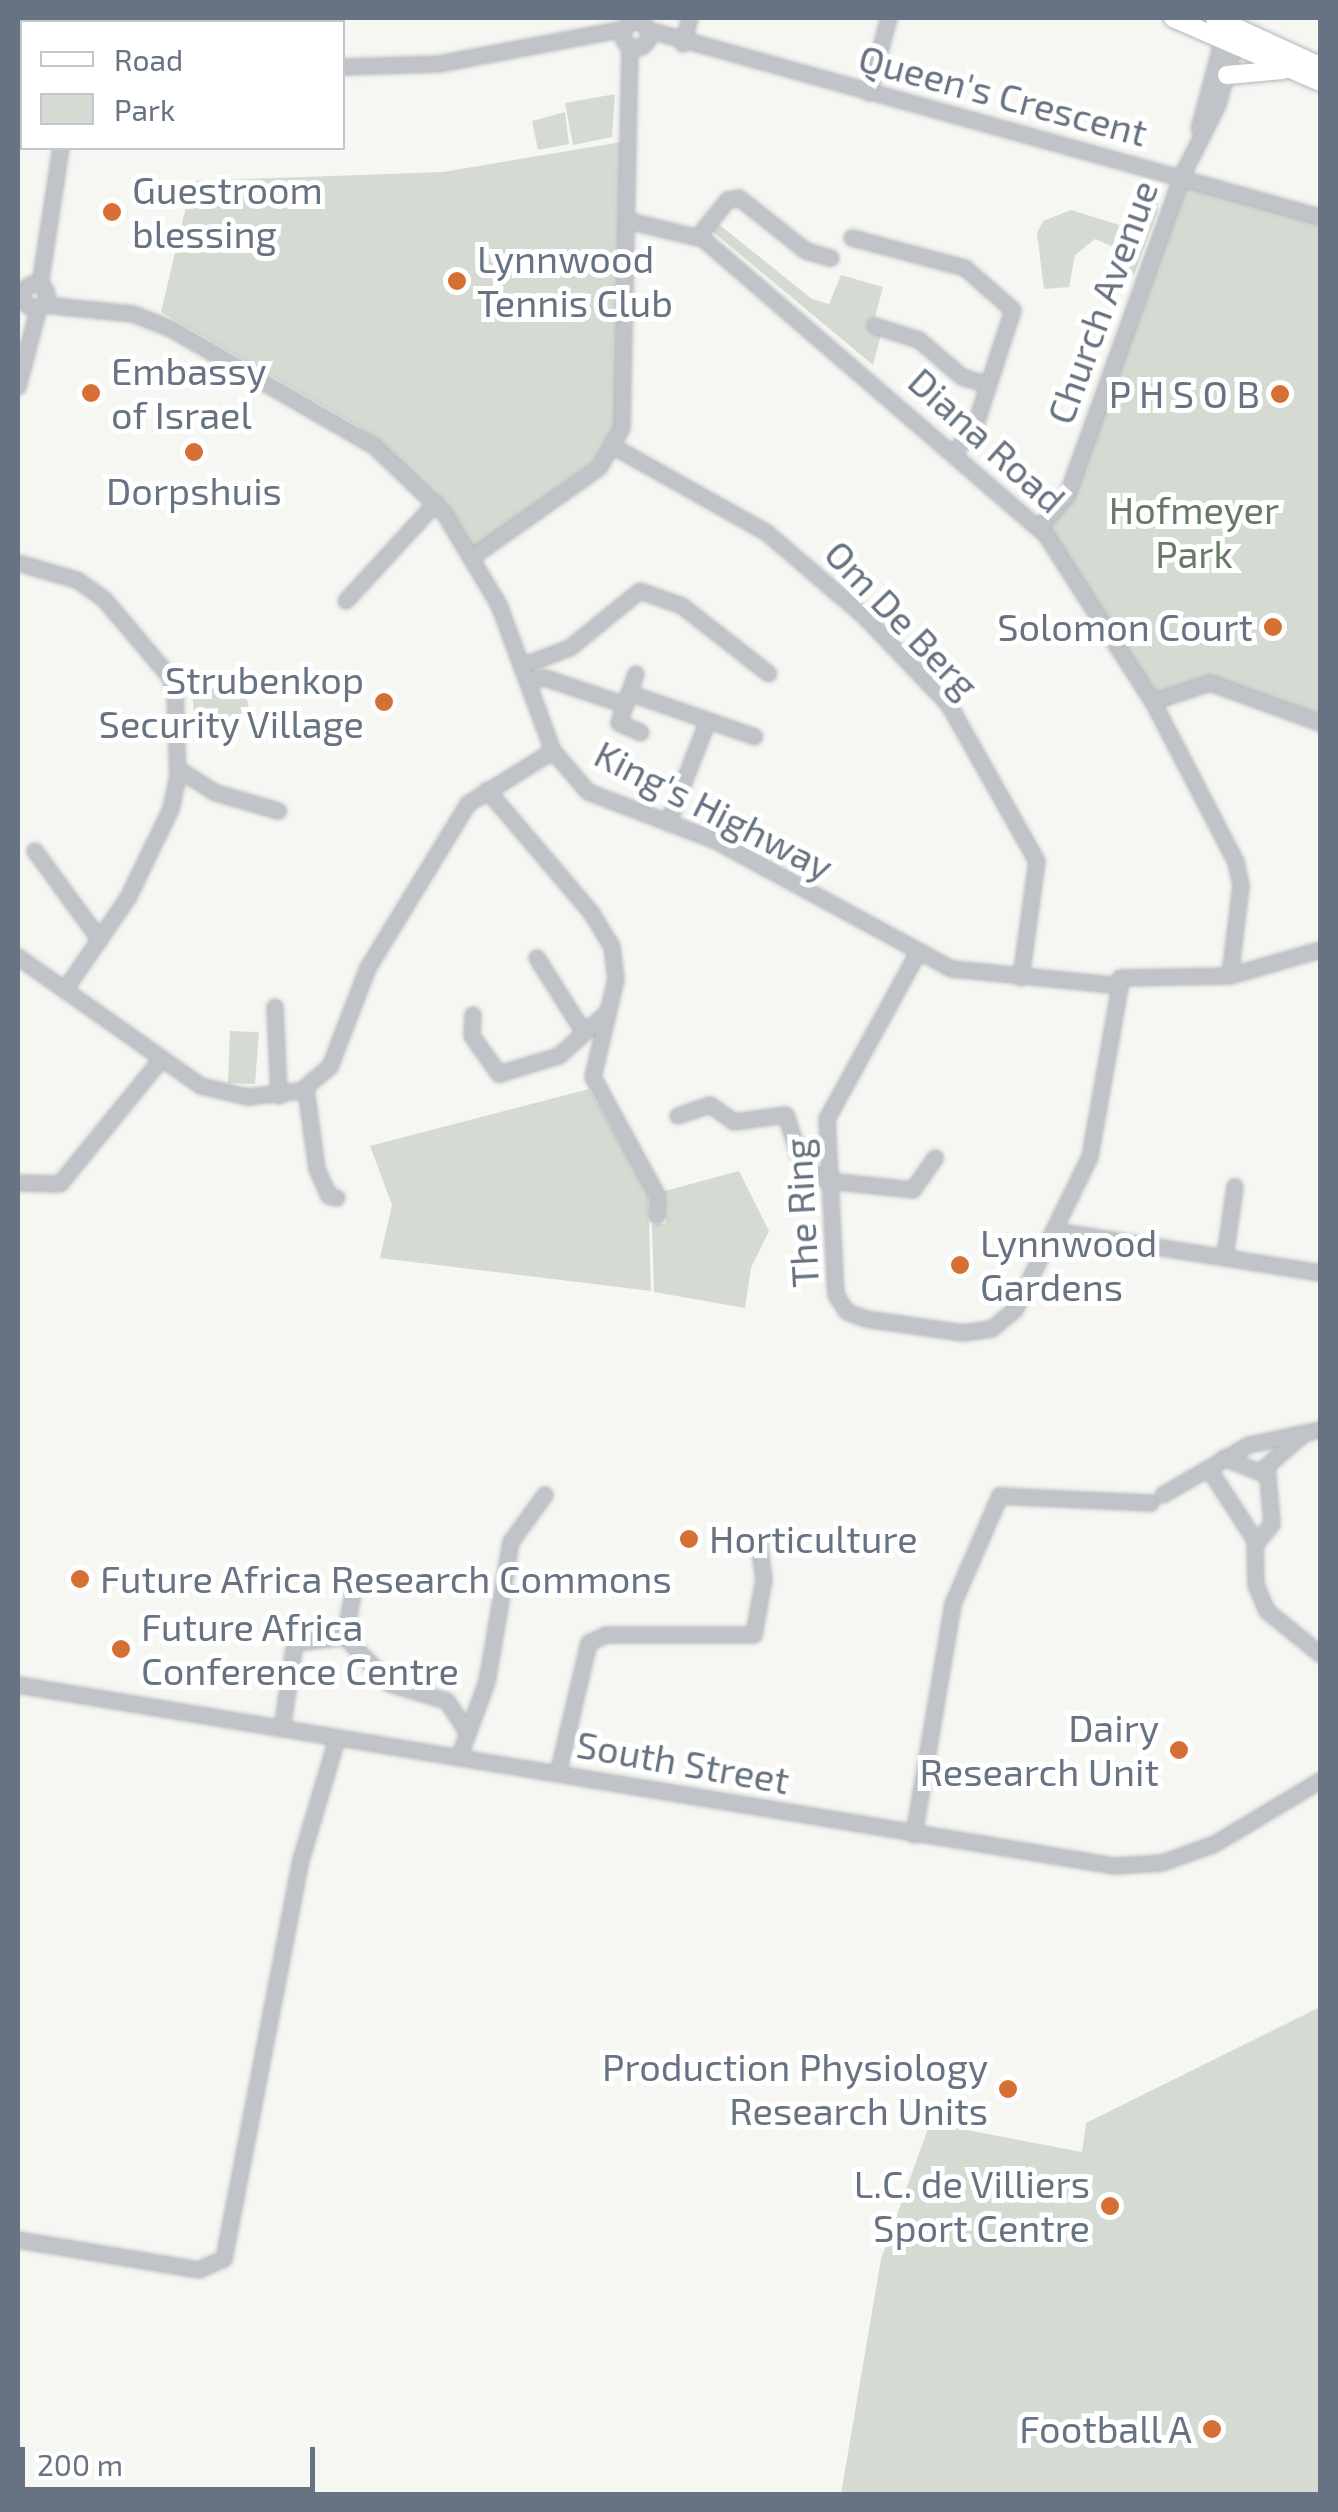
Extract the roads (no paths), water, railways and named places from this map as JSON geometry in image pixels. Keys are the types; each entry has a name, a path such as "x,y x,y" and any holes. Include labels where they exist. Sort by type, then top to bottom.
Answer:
{"main road":[{"path":"1173,18 1226,26 1320,66"},
{"path":"1253,18 1273,44"},
{"path":"1226,26 1320,82"},
{"path":"1227,75 1294,70"}],"street":[{"path":"676,42 690,18"},
{"path":"869,93 889,18"},
{"name":"Church Avenue","path":"1040,526 1067,496 1182,176 1227,75 1226,26"},
{"name":"Church Avenue","path":"1194,149 1226,26"},
{"path":"471,558 590,475 614,447 624,410 636,32"},
{"name":"Queen's Crescent","path":"345,67 440,64 604,34 636,32 1182,176 1320,218"},
{"path":"18,348 61,150"},
{"path":"699,236 736,197 806,251 831,258"},
{"name":"Diana Road","path":"630,220 699,236 1040,526 1153,702 1240,873 1230,976"},
{"path":"852,238 965,268 1011,307 1013,321 990,385 956,452"},
{"path":"19,385 31,328 31,295"},
{"name":"King's Highway","path":"31,295 116,310 172,329 338,420 436,504 471,558 522,666 553,751 588,792 714,840 918,953 968,973 1119,983 1230,976 1320,950"},
{"path":"875,326 919,340 962,377 990,385"},
{"name":"Om De Berg","path":"614,447 767,533 866,617 949,705 1038,862 1021,978"},
{"path":"346,601 436,504"},
{"path":"18,564 76,580 104,599 170,677 178,768 168,815 100,940 64,990"},
{"path":"522,666 570,648 640,591 682,606 770,674"},
{"path":"636,674 620,724 642,733"},
{"path":"528,682 545,678 755,737"},
{"path":"1153,702 1210,683 1320,723"},
{"path":"668,822 708,721"},
{"path":"18,957 160,1061 216,1091 279,1096 306,1089 335,1059 368,968 441,843 487,790 553,751"},
{"path":"178,768 216,793 278,811"},
{"path":"487,790 605,931 617,972 594,1082 657,1195 657,1216"},
{"path":"35,851 100,940"},
{"name":"The Ring","path":"918,953 830,1109 828,1181 836,1295 848,1312 866,1319 952,1333 996,1326 1020,1303 1089,1160 1119,983"},
{"path":"536,958 583,1031"},
{"path":"1110,1037 1119,983"},
{"path":"276,1007 279,1096"},
{"path":"473,1015 472,1036 499,1074 546,1063 608,1012"},
{"path":"18,1183 48,1188 63,1182 160,1061"},
{"path":"306,1089 317,1169 329,1196 337,1198"},
{"path":"678,1116 710,1106 734,1122 780,1113 791,1119 805,1171 828,1181 913,1190 934,1158"},
{"path":"1225,1257 1235,1188"},
{"path":"1055,1231 1320,1273"},
{"path":"914,1835 953,1604 1000,1496 1157,1499 1262,1440 1317,1430"},
{"path":"1256,1544 1272,1524 1264,1474 1275,1453 1317,1430"},
{"path":"1224,1458 1264,1474"},
{"path":"1209,1469 1256,1544 1256,1585 1267,1611 1320,1654"},
{"path":"459,1758 466,1730 487,1682 511,1542 545,1495"},
{"path":"558,1774 590,1643 606,1635 754,1635 764,1578 760,1543"},
{"path":"346,1637 355,1582"},
{"path":"346,1637 390,1684 447,1700 466,1730"},
{"path":"282,1729 297,1640 346,1637"},
{"name":"South Street","path":"18,1684 1088,1864 1162,1862 1215,1844 1320,1780"},
{"path":"18,2240 199,2270 224,2260 301,1860 337,1738"}],"place":[{"name":"Guestroom blessing","path":"112,212"},
{"name":"Lynnwood Tennis Club","path":"457,281"},
{"name":"Embassy of Israel","path":"91,393"},
{"name":"P H S O B","path":"1280,394"},
{"name":"Dorpshuis","path":"194,452"},
{"name":"Solomon Court","path":"1273,627"},
{"name":"Strubenkop Security Village","path":"384,702"},
{"name":"Lynnwood Gardens","path":"960,1265"},
{"name":"Horticulture","path":"689,1539"},
{"name":"Future Africa Research Commons","path":"80,1579"},
{"name":"Future Africa Conference Centre","path":"121,1649"},
{"name":"Dairy Research Unit","path":"1179,1750"},
{"name":"Production Physiology Research Units","path":"1008,2089"},
{"name":"L.C. de Villiers Sport Centre","path":"1110,2206"},
{"name":"Football A","path":"1212,2429"}],"park label":[{"name":"Hofmeyer Park","path":"1194,532"}]}
